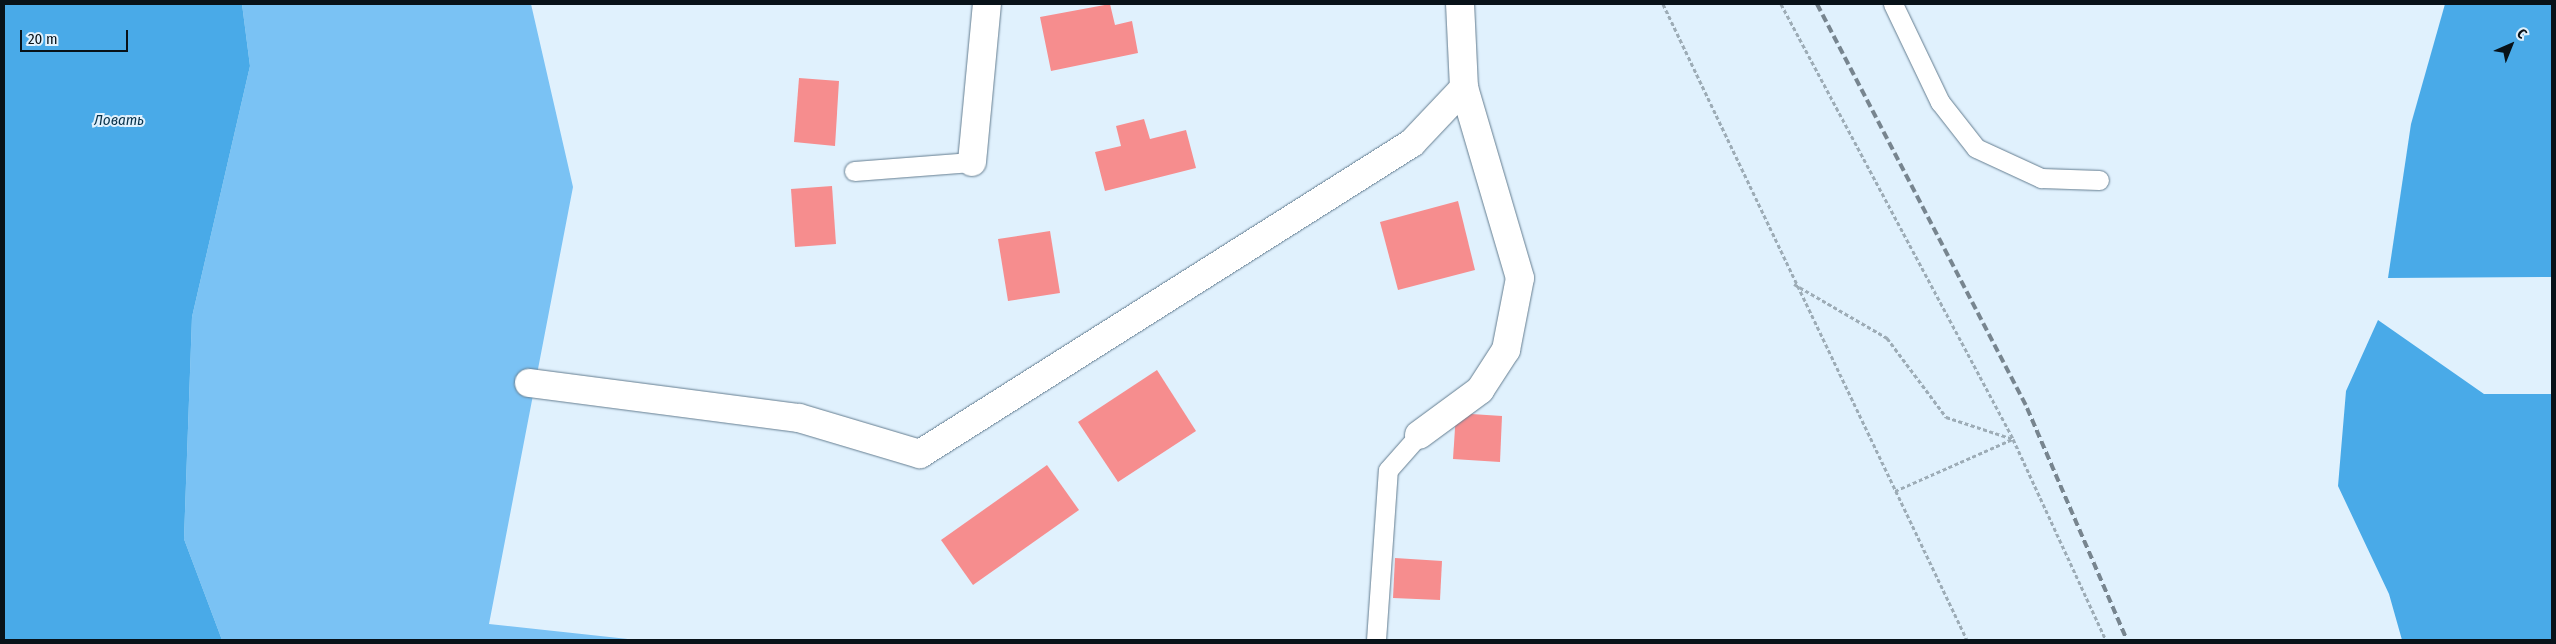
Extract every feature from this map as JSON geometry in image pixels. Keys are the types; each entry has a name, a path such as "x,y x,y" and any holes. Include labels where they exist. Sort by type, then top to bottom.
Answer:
{"street":[{"path":"972,162 987,4"},
{"path":"1419,435 1480,390 1506,350 1520,278 1464,88 1460,4"},
{"path":"529,383 799,418 920,454 1412,142 1464,88"}],"lane":[{"path":"1893,4 1940,102 1976,148 2041,178 2099,180"},
{"path":"854,171 972,162"},
{"path":"1376,640 1388,470 1419,435"}],"path":[{"path":"1663,4 1794,284 1967,640"},
{"path":"1782,4 2013,439 2106,640"},
{"path":"1794,284 1887,338 1946,417 2013,439"},
{"path":"1895,491 2013,439"}],"shaded area":[{"path":"242,4 531,4 573,187 489,624 637,640 222,640 184,539 192,317 250,66"}],"water":[{"name":"Ловать","path":"4,4 242,4 250,66 192,317 184,539 222,640 4,640"},
{"path":"2445,4 2552,4 2552,277 2388,278 2411,124"},
{"path":"2378,320 2484,394 2552,394 2552,640 2402,640 2389,594 2338,486 2346,391"}],"building":[{"path":"1110,4 1115,25 1132,21 1138,53 1051,71 1040,17"},
{"path":"799,78 839,81 835,146 794,142"},
{"path":"1144,119 1150,139 1186,130 1196,168 1105,191 1095,152 1121,146 1116,126"},
{"path":"832,186 836,244 795,247 791,189"},
{"path":"1458,201 1475,270 1398,290 1380,222"},
{"path":"1050,231 1060,293 1008,301 998,239"},
{"path":"1157,370 1196,431 1118,482 1078,422"},
{"path":"1456,413 1502,416 1500,462 1453,459"},
{"path":"1047,465 1079,510 973,585 941,540"},
{"path":"1395,558 1442,561 1440,600 1393,598"}],"railway":[{"path":"1817,4 2027,408 2127,640"}]}
